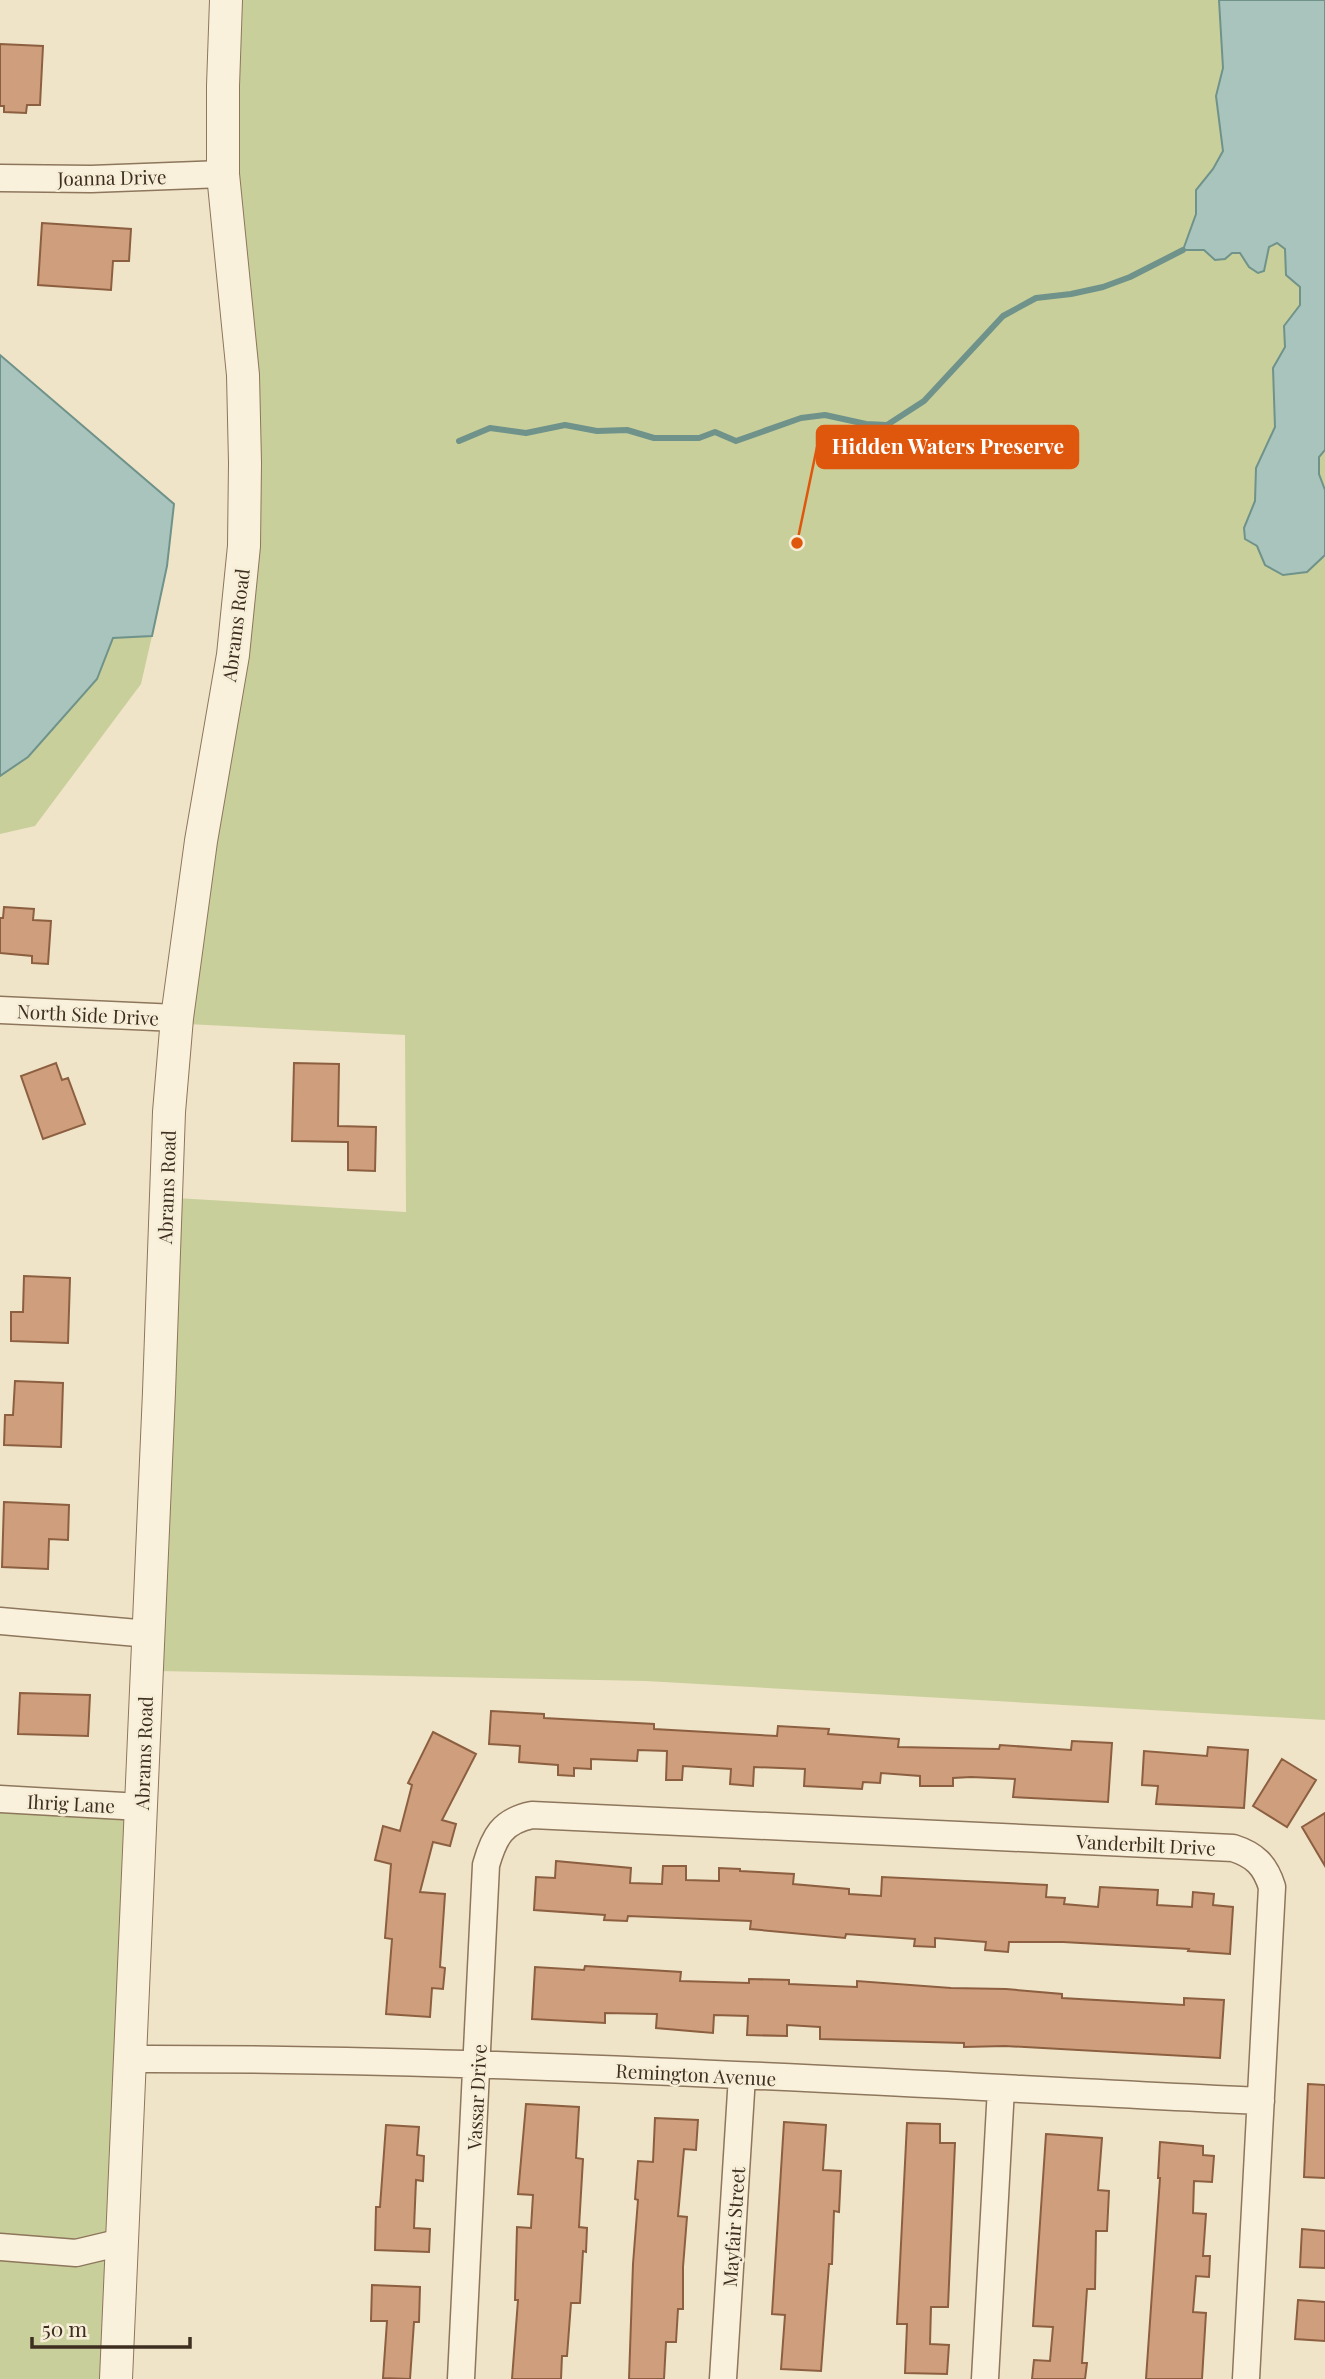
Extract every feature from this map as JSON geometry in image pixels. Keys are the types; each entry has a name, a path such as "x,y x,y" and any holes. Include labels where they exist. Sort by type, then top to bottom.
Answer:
{"street":[{"name":"Abrams Road","path":"116,2379 169,1112 177,1018 201,841 233,655 244,547 246,463 243,375 223,174 226,0"},
{"name":"Joanna Drive","path":"0,178 91,179 223,174"},
{"name":"North Side Drive","path":"0,1010 177,1018"},
{"path":"0,1621 149,1634"},
{"name":"Ihrig Lane","path":"0,1799 141,1807"},
{"name":"Vanderbilt Drive","path":"510,1822 532,1815 546,1815 1233,1848 1260,1861 1268,1873 1272,1887 1246,2379"},
{"name":"Vassar Drive","path":"461,2379 486,1866 499,1834 510,1822"},
{"name":"Remington Avenue","path":"130,2059 478,2064 1261,2101"},
{"name":"Mayfair Street","path":"723,2379 742,2076"},
{"path":"985,2379 1001,2088"},
{"path":"0,2247 76,2253 122,2242"}],"green space":[{"path":"237,0 1325,0 1325,1720 646,1681 158,1671 176,1198 406,1212 405,1035 187,1024 200,926 224,802 229,742"},
{"path":"152,636 141,684 35,826 0,834 0,776 28,757 97,679 113,638"},
{"path":"0,1798 130,1803 105,2379 0,2379"}],"water":[{"path":"1219,0 1325,0 1325,450 1319,457 1319,474 1325,490 1325,555 1307,572 1283,575 1265,565 1257,546 1245,539 1244,528 1255,501 1256,468 1275,427 1273,368 1285,347 1284,326 1300,305 1300,287 1286,275 1285,249 1277,243 1269,247 1264,271 1258,273 1249,267 1240,253 1232,253 1225,259 1215,260 1204,250 1183,250 1196,214 1196,190 1223,151 1216,96 1223,68"},
{"path":"0,355 174,504 167,566 152,636 113,638 97,679 28,757 0,776"}],"building":[{"path":"0,44 43,46 40,105 27,105 26,113 4,112 4,106 0,106"},
{"path":"42,223 131,229 129,261 113,261 111,290 38,285"},
{"path":"4,907 34,909 33,920 51,921 48,964 32,963 32,956 0,953 0,918 3,918"},
{"path":"56,1063 62,1080 68,1078 85,1124 43,1139 21,1076"},
{"path":"294,1063 339,1064 338,1126 376,1127 375,1171 348,1170 348,1142 292,1141"},
{"path":"24,1276 70,1278 68,1343 11,1341 11,1312 23,1312"},
{"path":"15,1381 63,1383 61,1447 4,1445 5,1415 13,1415"},
{"path":"4,1502 69,1505 68,1540 49,1539 48,1569 2,1567"},
{"path":"20,1693 90,1695 88,1736 18,1734"},
{"path":"491,1711 544,1714 544,1718 654,1724 654,1729 777,1736 778,1726 829,1729 828,1734 899,1739 898,1747 999,1749 1000,1745 1071,1750 1072,1741 1112,1743 1108,1802 1013,1797 1015,1779 953,1778 953,1786 920,1786 920,1776 881,1773 880,1783 863,1782 862,1789 804,1786 805,1769 754,1767 753,1786 730,1784 731,1769 683,1766 682,1780 666,1780 667,1751 638,1750 637,1761 591,1759 591,1769 574,1768 574,1776 558,1775 558,1765 519,1762 520,1746 489,1744"},
{"path":"433,1732 476,1754 442,1820 456,1824 450,1846 433,1842 420,1892 445,1894 440,1967 445,1968 443,1989 432,1988 430,2017 386,2014 392,1939 385,1938 391,1864 375,1860 383,1826 400,1831 412,1785 408,1783"},
{"path":"1208,1747 1248,1750 1244,1808 1156,1804 1158,1786 1142,1785 1144,1751 1207,1756"},
{"path":"1282,1759 1316,1780 1287,1827 1253,1806"},
{"path":"1325,1813 1325,1866 1302,1827"},
{"path":"556,1861 631,1868 630,1883 662,1884 663,1866 686,1866 686,1880 719,1881 719,1868 740,1869 794,1874 793,1884 849,1889 849,1894 881,1896 882,1877 1047,1885 1046,1897 1065,1898 1064,1904 1098,1907 1100,1887 1158,1890 1157,1905 1192,1907 1193,1892 1214,1894 1213,1905 1233,1907 1230,1954 1063,1942 1009,1942 1008,1952 985,1950 986,1942 935,1938 935,1947 914,1946 915,1939 846,1934 845,1938 750,1929 751,1921 628,1916 627,1921 604,1920 605,1915 534,1910 536,1877 555,1878"},
{"path":"585,1966 681,1972 680,1981 749,1983 749,1979 789,1980 789,1984 857,1987 857,1981 1006,1989 1062,1994 1062,1998 1184,2005 1184,1998 1224,2000 1220,2058 1005,2046 964,2047 964,2043 820,2039 820,2027 787,2025 787,2036 747,2035 748,2016 714,2015 713,2033 656,2028 657,2014 605,2013 605,2023 532,2019 535,1967 584,1970"},
{"path":"1308,2084 1325,2085 1325,2178 1304,2177"},
{"path":"526,2104 579,2107 576,2158 583,2159 579,2227 587,2228 586,2252 583,2251 580,2303 571,2303 567,2356 562,2356 561,2379 512,2379 518,2300 515,2300 517,2227 531,2228 533,2195 518,2194"},
{"path":"655,2118 698,2120 696,2150 684,2149 678,2216 687,2217 683,2309 678,2309 676,2342 666,2342 664,2379 629,2379 638,2161 653,2162"},
{"path":"784,2122 826,2125 823,2170 841,2171 839,2212 834,2211 832,2264 829,2264 821,2371 781,2369 785,2315 772,2314"},
{"path":"907,2123 940,2124 940,2143 955,2143 948,2307 931,2307 930,2344 949,2345 947,2374 905,2373 907,2324 897,2324"},
{"path":"386,2125 419,2127 417,2155 424,2156 423,2181 416,2180 414,2228 430,2229 429,2252 375,2250 376,2207 380,2207"},
{"path":"1046,2134 1102,2138 1098,2190 1109,2191 1107,2231 1096,2231 1095,2289 1087,2289 1082,2363 1087,2363 1085,2379 1032,2379 1034,2360 1050,2361 1053,2327 1033,2326"},
{"path":"1160,2142 1203,2146 1203,2155 1214,2156 1212,2182 1194,2181 1193,2213 1206,2214 1203,2256 1210,2256 1209,2277 1196,2276 1193,2312 1206,2313 1202,2379 1146,2379 1160,2178"},
{"path":"1302,2229 1325,2231 1325,2268 1300,2267"},
{"path":"372,2285 420,2287 419,2322 414,2322 410,2379 383,2378 387,2321 371,2321"},
{"path":"1298,2300 1325,2302 1325,2341 1295,2339"}],"waterway":[{"path":"459,441 490,428 526,433 565,425 597,431 627,430 654,438 699,438 715,432 736,441 801,418 825,415 866,424 887,425 924,401 1003,316 1036,298 1103,287 1130,277 1183,250"}],"place":[{"name":"Hidden Waters Preserve","path":"797,543"}]}
